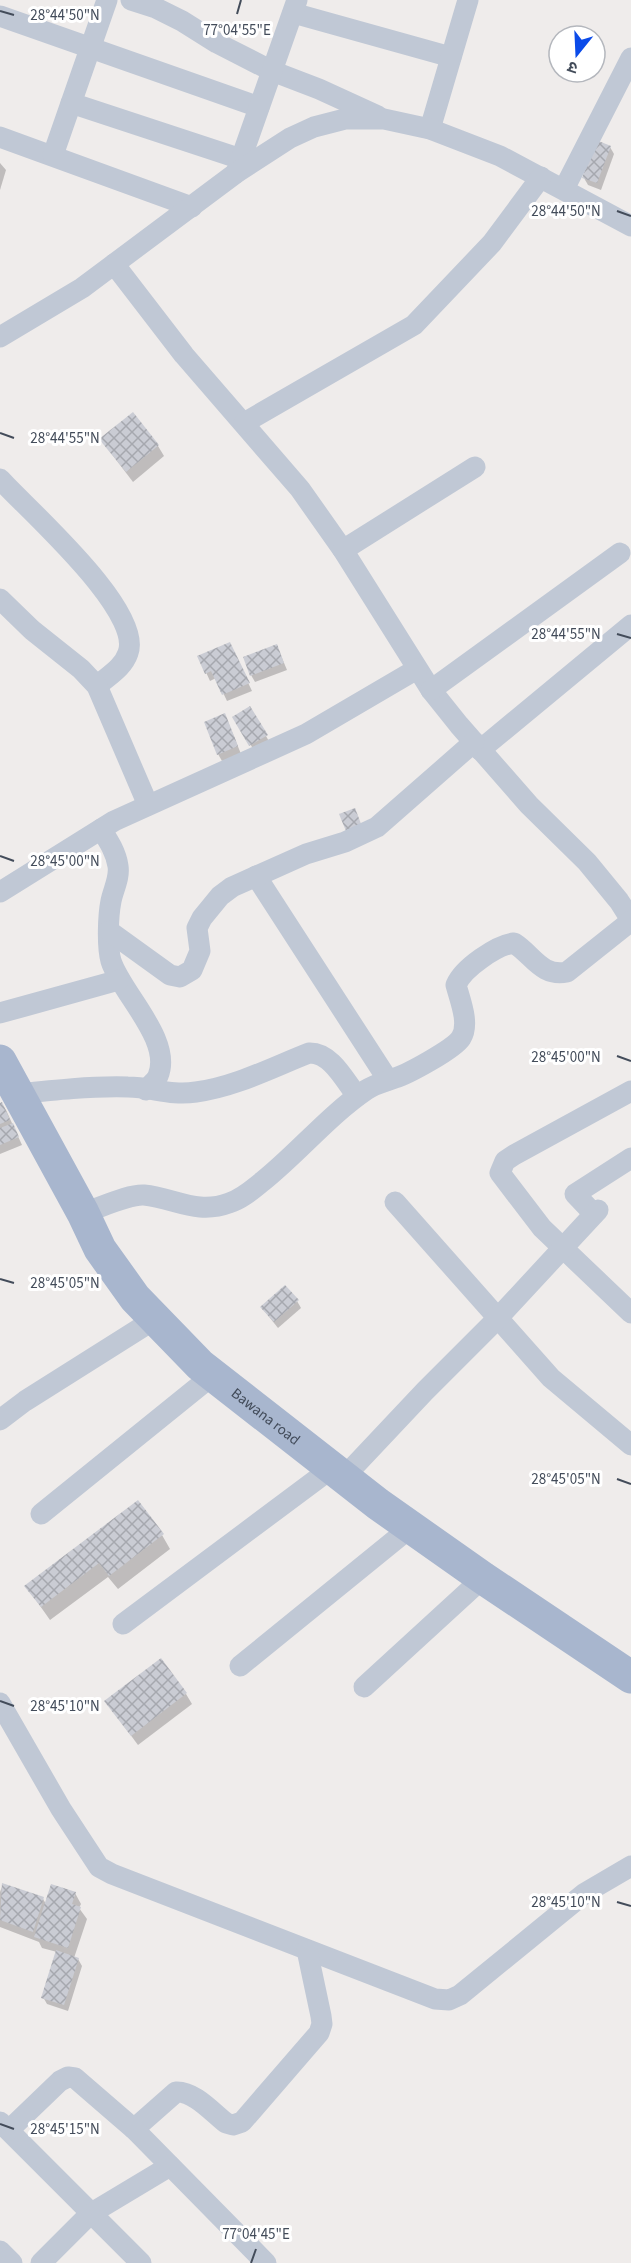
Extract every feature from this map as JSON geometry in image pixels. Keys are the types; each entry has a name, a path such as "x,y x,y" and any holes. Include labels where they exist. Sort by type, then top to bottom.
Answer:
{"main road":[{"name":"Bawana road","path":"0,1061 100,1249 135,1298 200,1365 411,1527 631,1677"}],"street":[{"path":"53,155 107,0"},
{"path":"130,0 165,12 226,48 272,71 319,89 384,119"},
{"path":"430,129 451,57 462,1"},
{"path":"238,166 295,6 451,57"},
{"path":"0,16 259,107"},
{"path":"564,189 631,58"},
{"path":"71,103 238,166"},
{"path":"0,337 82,288 192,207 238,166 314,127 345,119 384,119 430,129 500,156 631,226"},
{"path":"0,137 192,207"},
{"path":"244,423 414,325 492,243 541,177"},
{"path":"83,1214 142,1195 196,1208 229,1203 247,1194 291,1158 357,1096 369,1088 420,1066 460,1040 464,1031 464,1020 456,985 463,974 498,947 514,943 547,971 557,974 572,968 631,921 619,901 587,862 529,806 431,690 343,550 300,489 184,355 114,264"},
{"path":"343,550 475,467"},
{"path":"0,479 91,572 119,614 127,631 130,643 129,652 120,666 97,686"},
{"path":"431,690 620,553"},
{"path":"0,599 32,630 81,669 97,686 148,805"},
{"path":"109,931 170,975 186,976 198,961 200,951 197,928 220,896 232,887 256,876 306,854 345,843 376,827 631,625"},
{"path":"0,892 101,829 148,805 306,734 417,669"},
{"path":"101,829 116,855 119,869 110,902 110,959 119,980 146,1018 155,1039 160,1064 157,1077 146,1090"},
{"path":"256,876 387,1080"},
{"path":"0,1013 119,980"},
{"path":"18,1094 63,1089 117,1087 168,1094 197,1092 227,1085 309,1053 316,1053 332,1064 357,1096"},
{"path":"631,1091 514,1155 506,1161 500,1173 502,1179 542,1228 631,1313"},
{"path":"123,1624 338,1472 497,1319 596,1212 575,1194 631,1158"},
{"path":"395,1202 497,1319 561,1388 631,1445"},
{"path":"0,1420 25,1401 155,1319"},
{"path":"41,1514 213,1375"},
{"path":"240,1666 411,1527"},
{"path":"364,1688 483,1578"},
{"path":"0,1703 61,1809 99,1867 425,1996 449,2000 460,1995 585,1893 631,1866"},
{"path":"134,2129 176,2092 183,2092 190,2096 226,2123 233,2125 242,2122 320,2033 321,2016 307,1950"},
{"path":"138,2262 4,2126 68,2077 82,2082 134,2129 266,2263"},
{"path":"41,2263 90,2214 170,2166"},
{"path":"0,2252 12,2263"}],"building":[{"path":"596,140 611,146 597,183 582,178"},
{"path":"133,412 159,445 126,472 99,439"},
{"path":"230,642 250,683 222,695 211,671 205,674 197,656"},
{"path":"277,644 284,663 250,676 243,657"},
{"path":"250,706 268,735 249,746 232,717"},
{"path":"225,713 238,746 217,755 204,722"},
{"path":"355,808 363,829 348,836 339,814"},
{"path":"2,1102 10,1120 0,1124 0,1103"},
{"path":"13,1123 19,1137 0,1145 0,1128"},
{"path":"285,1285 299,1300 274,1322 260,1307"},
{"path":"138,1500 164,1534 109,1576 99,1563 41,1607 24,1586"},
{"path":"161,1658 187,1693 131,1736 104,1701"},
{"path":"2,1883 44,1897 33,1932 0,1920"},
{"path":"51,1884 76,1892 72,1904 81,1907 68,1948 34,1937"},
{"path":"56,1950 79,1958 64,2005 41,1998"}]}
